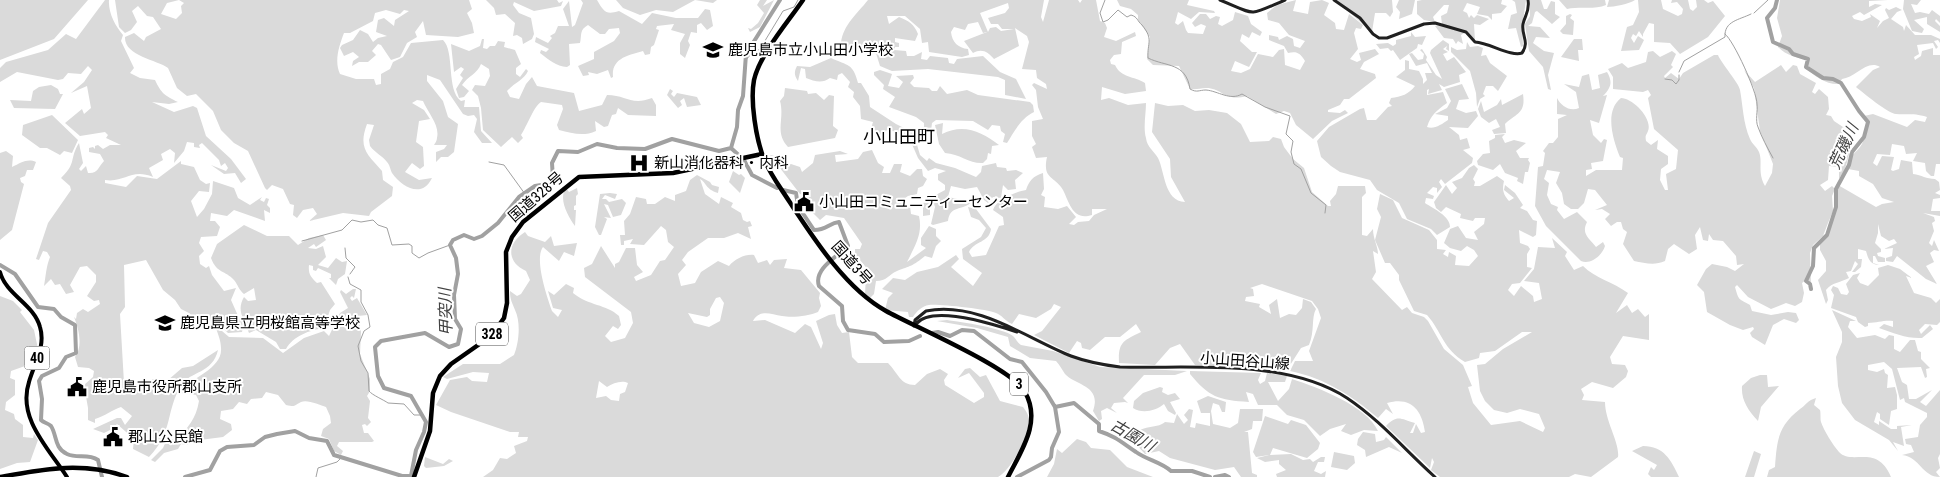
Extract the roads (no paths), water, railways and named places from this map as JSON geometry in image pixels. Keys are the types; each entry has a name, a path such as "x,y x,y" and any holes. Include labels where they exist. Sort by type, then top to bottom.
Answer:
{"highway":[{"name":"国道3号","path":"803,0 766,54 754,78 753,106 762,154 775,180 814,239 864,296 914,326 1006,374 1017,382 1026,393 1031,410 1031,427 1008,477"},
{"name":"国道328号","path":"414,477 430,430 433,393 440,376 455,360 491,336 504,318 507,303 506,252 512,237 523,222 579,177 673,173 762,154"},
{"path":"0,476 60,466 96,468 127,477"}],"main road":[{"path":"1220,0 1253,14 1285,0"},
{"path":"1334,0 1360,18 1373,34 1379,38 1387,38 1424,24 1435,23 1466,32 1475,42 1490,44 1517,55 1522,53 1526,47 1523,26 1529,11 1528,0"},
{"name":"40","path":"0,272 4,282 33,312 40,325 42,344 27,388 26,404 32,424 68,477"},
{"name":"小山田谷山線","path":"914,326 915,320 923,312 946,310 988,317 1071,356 1107,365 1255,370 1306,378 1334,390 1358,406 1435,477"}],"waterway":[{"name":"甲突川","path":"185,477 210,470 220,451 227,447 254,445 265,437 295,431 309,438 327,441 334,455 402,476 411,476 416,450 426,422 411,396 384,388 378,376 375,347 381,341 425,333 449,347 458,344 461,329 455,319 454,295 458,274 456,258 450,245 453,240 464,235 474,239 482,236 498,223 519,197 535,186 547,184 553,179 552,163 558,151 578,152 597,144 617,148 645,149 672,139 719,151 731,148 737,127 738,110 743,96 746,54 780,0"},
{"path":"745,61 752,53 760,49 783,11 794,7 798,0"},
{"path":"1105,0 1100,13 1103,22 1108,20 1118,10 1127,17 1131,15 1135,17 1148,34 1148,58 1180,70 1188,80 1190,89 1196,91 1206,90 1228,96 1242,94 1265,107 1290,116 1286,134 1293,141 1291,152 1294,164 1301,169 1311,193 1326,205 1325,213"},
{"path":"1754,13 1768,0"},
{"name":"荒磯川","path":"1777,0 1775,8 1767,18 1773,42 1789,49 1793,54 1808,59 1806,67 1823,78 1833,79 1841,83 1868,122 1864,137 1852,152 1849,165 1836,189 1836,207 1827,235 1814,248 1813,266 1806,281 1810,284 1811,289"},
{"path":"1679,72 1684,61 1725,37 1725,32 1730,24 1751,14"},
{"path":"1725,34 1734,46 1749,78 1756,98 1757,124 1773,158"},
{"path":"1665,79 1672,80 1676,84 1679,80 1679,75"},
{"path":"731,148 744,160 752,175 777,188"},
{"path":"489,162 504,165 525,194"},
{"path":"783,190 796,193 798,206 814,230 839,222 848,246 827,263 818,280 819,286 842,306 843,321 848,330 875,334 884,342 909,341 920,336"},
{"path":"302,241 342,230 352,220 361,222 373,220 378,225 387,228 392,245 409,244 412,246 412,253 419,258 450,245"},
{"path":"345,248 346,258 355,267 350,274"},
{"path":"0,265 15,274 38,307 54,309 61,317 75,325 76,353 66,357 59,368 42,376 39,381 42,399 41,420 51,426 58,445 67,454 98,460 102,477"},
{"path":"348,277 350,284 361,290 361,302 368,315 370,327 364,331 358,346 361,361 368,373 369,391 388,403 404,404 414,415 423,415"},
{"path":"932,333 938,332 950,336 962,330 974,331 1010,359 1022,362 1046,392 1055,407 1059,432 1052,448 1051,457 1049,460 1017,477"},
{"name":"古園川","path":"1055,407 1074,403 1099,424 1099,431 1115,438 1140,455 1163,465 1171,471 1192,471 1210,477"},
{"path":"316,477 318,468 337,462 342,457"},
{"name":"古園川","path":"1215,477 1225,475 1229,477"}],"place":[{"name":"鹿児島市立小山田小学校","path":"713,50"},
{"name":"新山消化器科・内科","path":"639,163"},
{"name":"小山田コミュニティーセンター","path":"804,202"},
{"name":"鹿児島県立明桜館高等学校","path":"165,323"},
{"name":"鹿児島市役所郡山支所","path":"77,387"},
{"name":"郡山公民館","path":"113,437"}],"district":[{"name":"小山田町","path":"899,137"}]}
